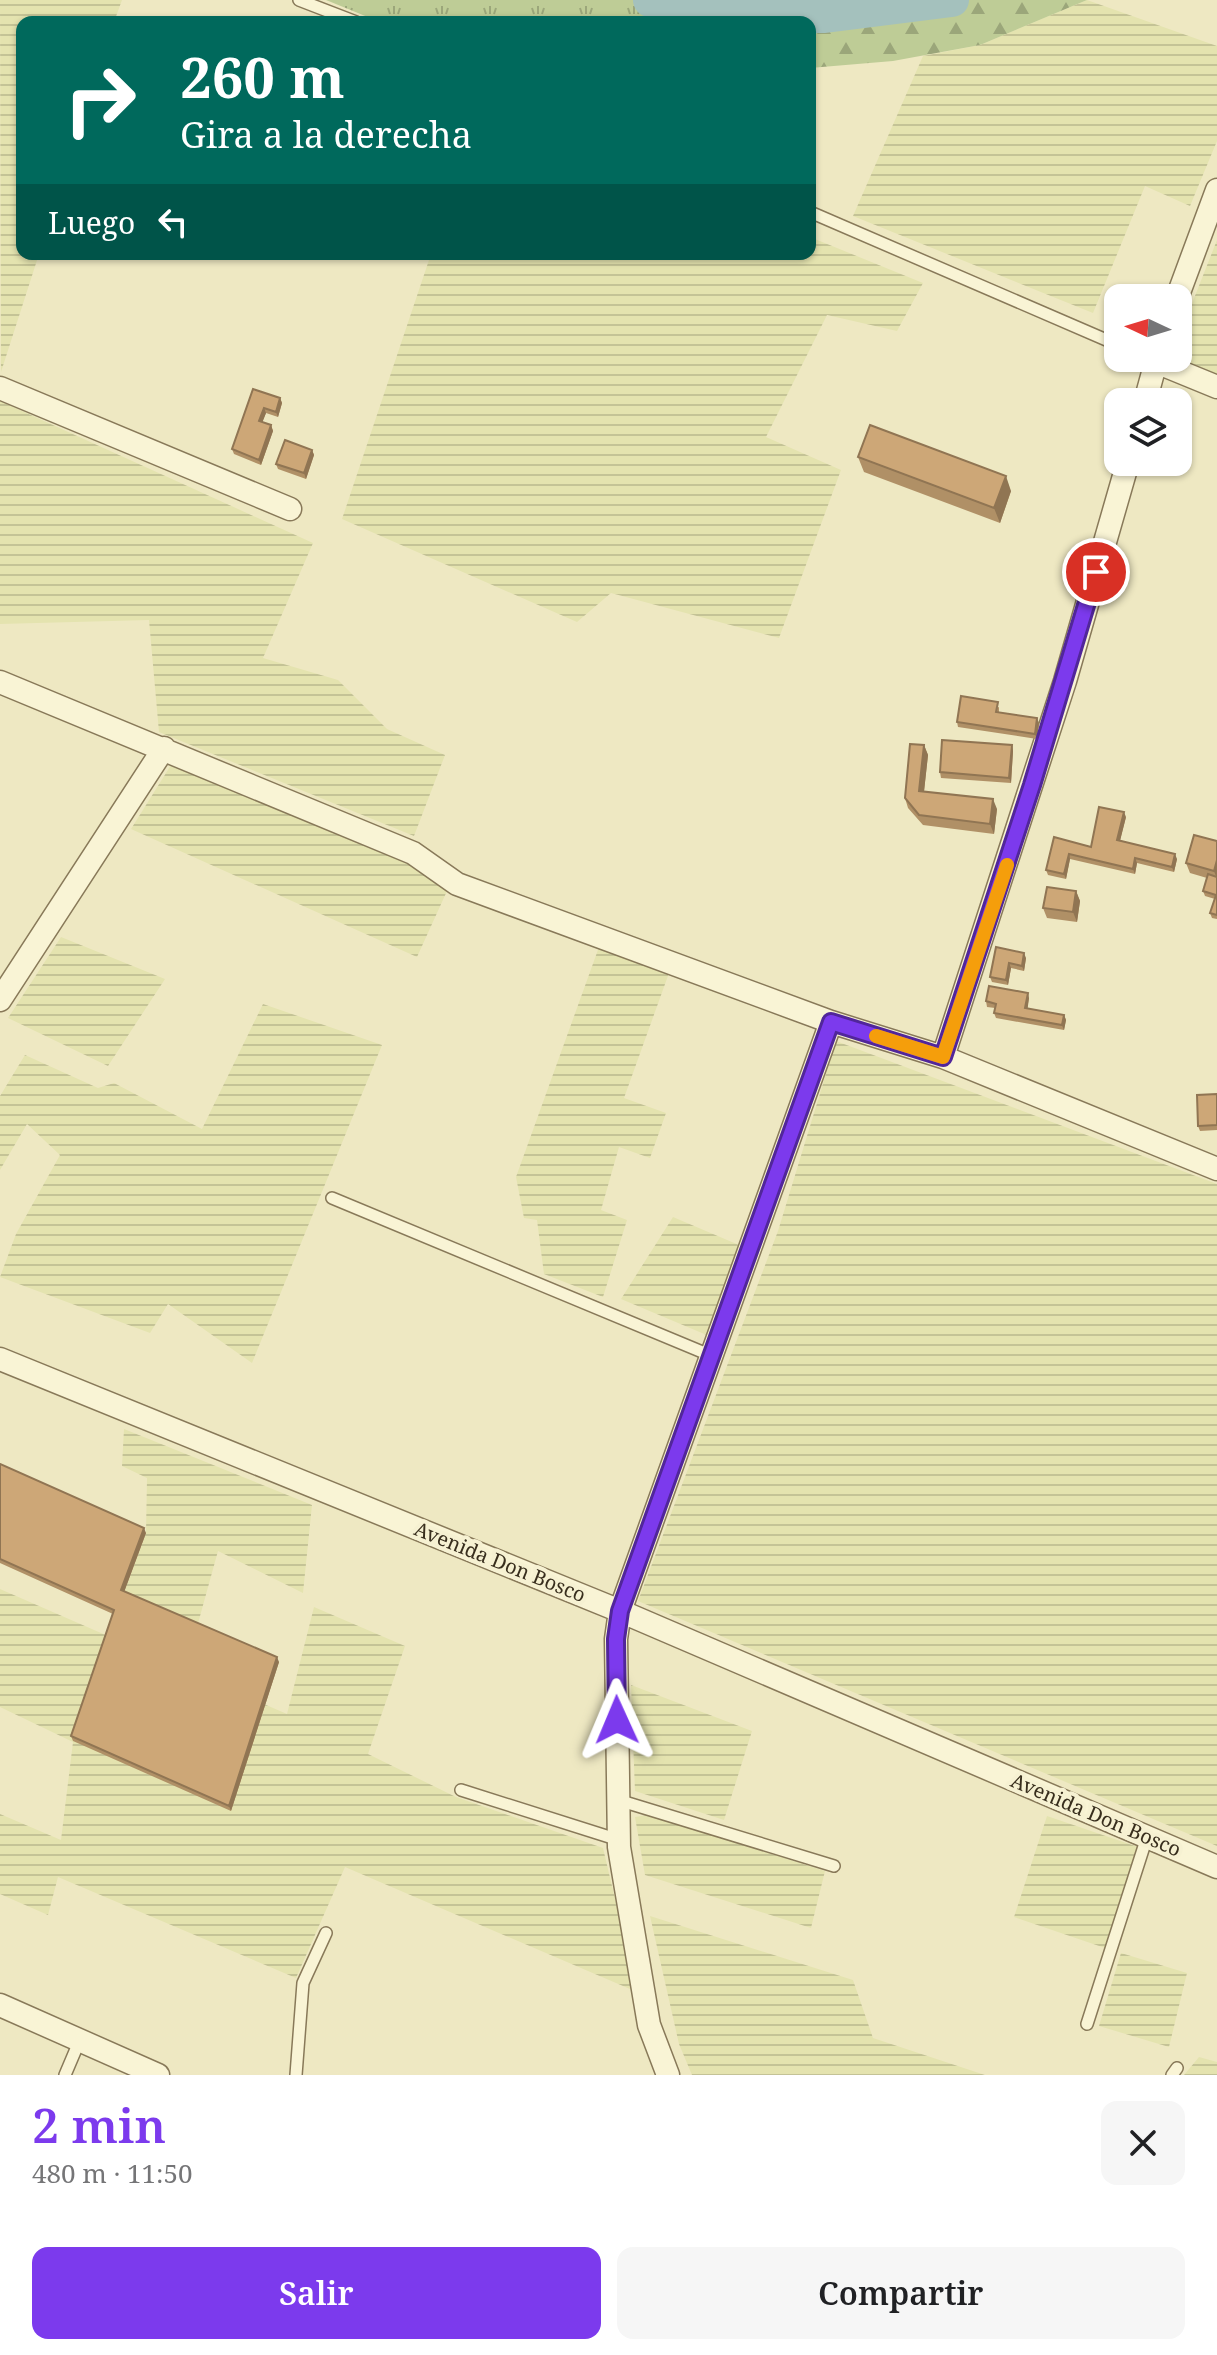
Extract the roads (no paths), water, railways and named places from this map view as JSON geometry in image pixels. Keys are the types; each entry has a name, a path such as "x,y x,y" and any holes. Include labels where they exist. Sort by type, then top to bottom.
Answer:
{"street":[{"path":"1182,284 1217,190"},
{"path":"1183,372 1217,387"},
{"path":"0,388 290,509"},
{"path":"943,1057 1065,681 1124,476"},
{"path":"0,682 413,853 457,884 831,1022 943,1057 1217,1169"},
{"path":"0,1000 164,748"},
{"path":"668,2075 649,2025 619,1840 616,1639 620,1611 831,1022"},
{"name":"Avenida Don Bosco","path":"0,1359 620,1611 1217,1867"},
{"path":"0,2005 158,2075"}],"lane":[{"path":"299,0 340,16"},
{"path":"816,215 1104,339"},
{"path":"332,1198 712,1356"},
{"path":"461,1790 619,1840"},
{"path":"618,1800 834,1866"},
{"path":"1087,2024 1147,1837"},
{"path":"296,2075 303,1983 326,1933"},
{"path":"65,2075 79,2042"}],"waterway":[{"path":"650,0 722,16"},
{"path":"816,16 952,0"}]}
